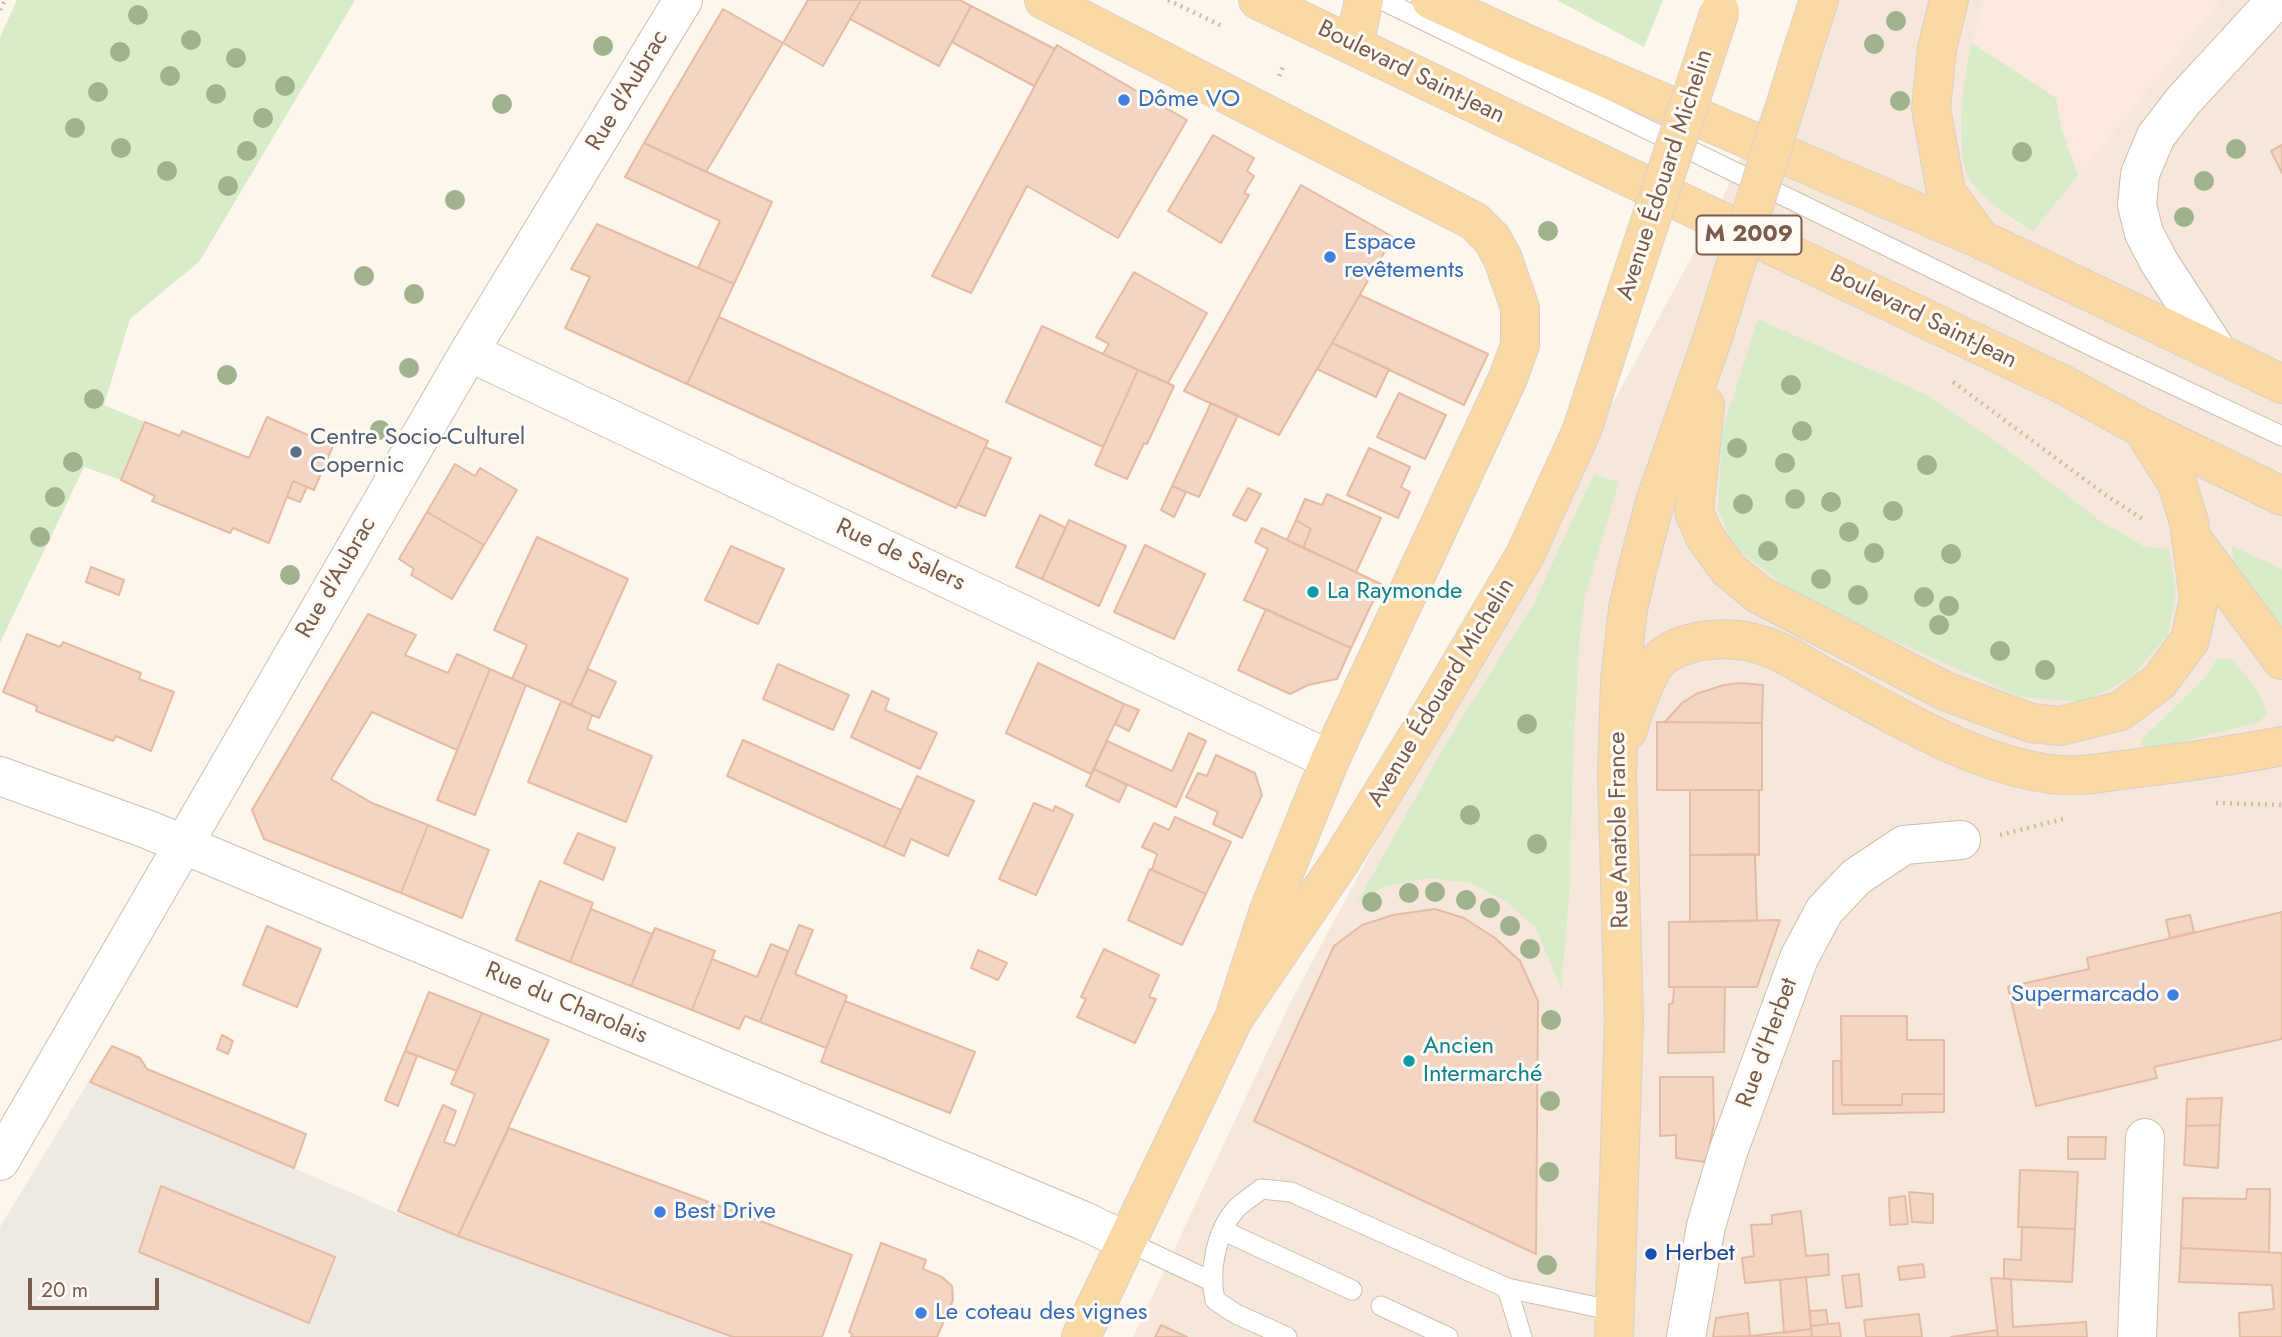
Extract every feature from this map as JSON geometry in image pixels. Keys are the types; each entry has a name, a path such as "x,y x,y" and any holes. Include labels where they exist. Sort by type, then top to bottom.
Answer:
{"main road":[{"path":"1044,0 1474,220 1492,239 1513,284 1520,308 1521,345 1508,379 1330,760 1269,910 1234,1018"},
{"name":"Boulevard Saint-Jean","path":"1258,0 2039,373 2142,428 2282,496"},
{"path":"1354,46 1364,0"},
{"path":"1431,0 1980,239 2282,384"},
{"path":"1489,0 1520,41"},
{"path":"1819,0 1713,337 1694,512 1705,537 1728,569 1758,594 1945,691 2031,723 2060,726 2120,711 2159,682 2190,640 2199,600 2193,549 2177,483 2142,428"},
{"path":"1949,0 1937,49 1931,108 1946,192 1980,239"},
{"name":"Avenue Édouard Michelin","path":"1081,1337 1234,1018 1340,862 1525,555 1582,430 1721,6"},
{"name":"Rue Anatole France","path":"1614,1324 1624,1019 1617,776 1620,680 1628,609 1655,502 1713,337"},
{"path":"2193,549 2282,660"},
{"path":"1617,776 1634,708 1659,659 1691,643 1731,639 1767,647 1928,732 1975,753 2052,775 2081,775 2190,762 2282,746"}],"street":[{"name":"Rue d'Aubrac","path":"0,1161 469,352 683,0"},
{"path":"2217,351 2159,262 2144,233 2137,205 2140,174 2157,136 2183,102 2276,0"},
{"name":"Rue de Salers","path":"469,352 1330,760"},
{"name":"Rue du Charolais","path":"0,776 183,844 1072,1216 1128,1242"},
{"name":"Rue d'Herbet","path":"1686,1337 1706,1226 1728,1152 1799,958 1824,911 1856,877 1904,845 1962,840"},
{"path":"2137,1337 2145,1138"}],"lane":[{"path":"1382,0 2282,436"},
{"path":"2193,549 2282,676"},
{"path":"1287,1337 1236,1314 1215,1300 1211,1282 1214,1255 1234,1211 1261,1189 1291,1192 1507,1288 1614,1324"},
{"path":"1224,1231 1352,1290"},
{"path":"1128,1242 1211,1282"},
{"path":"1507,1288 1522,1337"},
{"path":"1381,1306 1448,1337"}],"path":[{"path":"0,10 5,0"}],"shaded area":[{"path":"1812,0 2282,0 2282,1337 1133,1337 1292,999 1720,204"},
{"path":"1983,0 2221,0 2033,231 2013,221 1970,180 1960,147 1970,50"},
{"path":"90,1079 404,1216 735,1337 0,1337 0,1227"}],"green space":[{"path":"17,0 355,0 199,262 130,319 104,405 145,422 121,480 84,467 0,643 0,37"},
{"path":"1557,0 1663,0 1644,47"},
{"path":"1972,43 2056,98 2061,127 2078,176 2033,231 2008,216 1983,195 1971,181 1966,169 1961,134 1966,74"},
{"path":"1758,319 1929,396 2016,456 2099,520 2145,547 2169,549 2176,592 2168,635 2130,678 2084,702 2020,697 1802,599 1733,546 1718,508 1722,431"},
{"path":"1594,474 1619,482 1585,597 1580,635 1573,754 1570,887 1561,989 1536,928 1507,902 1471,883 1428,878 1383,887 1357,903 1445,745 1534,603"},
{"path":"2232,546 2282,569 2282,628 2233,561"},
{"path":"2217,659 2231,659 2257,691 2267,714 2259,722 2144,751 2141,740 2205,677"}],"building":[{"path":"808,0 861,0 823,66 783,43"},
{"path":"861,0 960,0 971,6 939,66 850,19"},
{"path":"971,6 1055,49 1034,86 952,42"},
{"path":"723,9 783,43 706,172 644,143"},
{"path":"1057,45 1187,120 1118,238 1027,186 971,293 932,276"},
{"path":"1213,135 1254,158 1247,171 1254,176 1244,193 1249,195 1221,243 1168,211"},
{"path":"644,143 772,202 734,284 698,268 720,221 625,177"},
{"path":"2282,145 2282,173 2271,151"},
{"path":"1301,185 1393,237 1279,435 1184,391"},
{"path":"597,224 734,284 687,384 565,328 590,277 571,269"},
{"path":"1134,272 1207,313 1168,383 1103,354 1109,344 1096,337"},
{"path":"1360,295 1488,354 1464,405 1332,343"},
{"path":"719,317 988,441 956,508 687,384"},
{"path":"1042,326 1138,370 1103,447 1006,402"},
{"path":"1332,343 1389,369 1376,397 1317,369"},
{"path":"1138,370 1174,386 1127,479 1095,465"},
{"path":"1399,393 1446,415 1425,459 1377,437"},
{"path":"1211,403 1238,415 1199,497 1172,486"},
{"path":"267,417 333,446 314,490 293,481 269,543 233,528 230,533 152,501 155,496 121,480 145,422 180,436 182,431 249,458"},
{"path":"985,447 1011,458 985,516 958,505"},
{"path":"1369,448 1410,467 1401,487 1410,492 1398,518 1347,495"},
{"path":"455,464 475,476 480,468 517,490 484,545 427,512"},
{"path":"293,481 307,487 300,502 287,497"},
{"path":"1172,486 1186,492 1174,517 1161,510"},
{"path":"1248,488 1261,494 1246,521 1233,515"},
{"path":"1327,494 1381,518 1356,572 1303,548 1311,529 1296,520 1305,499 1322,505"},
{"path":"427,512 484,545 452,599 411,575 414,569 399,559"},
{"path":"1040,515 1066,528 1042,579 1016,567"},
{"path":"1069,520 1126,546 1099,606 1042,579"},
{"path":"1296,520 1311,529 1303,548 1287,540"},
{"name":"La Raymonde","path":"1262,528 1381,584 1351,648 1244,600 1268,549 1255,542"},
{"path":"537,537 628,579 571,705 512,679 527,645 494,630"},
{"path":"1145,545 1205,574 1174,639 1114,612"},
{"path":"731,546 784,569 758,624 705,600"},
{"path":"91,567 124,580 119,595 86,582"},
{"path":"1266,609 1351,648 1337,679 1308,685 1290,694 1238,670"},
{"path":"368,614 416,635 405,655 448,673 457,654 490,669 457,750 372,712 331,779 372,803 428,825 401,893 264,839 252,810"},
{"path":"27,634 60,647 63,642 141,673 139,679 174,692 151,751 116,736 113,741 36,711 37,706 3,692"},
{"path":"1038,663 1124,704 1091,774 1006,733"},
{"path":"778,664 849,695 833,730 763,699"},
{"path":"490,669 526,685 475,815 437,800"},
{"path":"588,669 616,682 599,718 571,705"},
{"path":"1739,683 1763,685 1762,723 1665,722 1682,703 1696,694"},
{"path":"872,691 889,699 885,710 937,733 920,769 851,737"},
{"path":"561,701 592,715 587,729 652,756 626,822 528,782"},
{"path":"1124,704 1139,710 1129,731 1115,724"},
{"path":"1657,722 1762,723 1762,790 1657,790"},
{"path":"1189,733 1206,741 1176,807 1094,769 1107,741 1172,771"},
{"path":"743,740 901,810 884,847 727,776"},
{"path":"1216,755 1255,773 1262,795 1242,838 1213,824 1218,812 1186,797 1198,773 1207,776"},
{"path":"1094,769 1127,785 1119,802 1086,786"},
{"path":"917,776 974,801 948,856 911,839 904,856 884,847"},
{"path":"1690,790 1759,790 1759,855 1690,855"},
{"path":"1034,803 1053,811 1055,806 1073,815 1036,895 999,879"},
{"path":"1175,817 1231,842 1206,894 1152,870 1157,854 1142,847 1154,823 1169,830"},
{"path":"428,825 489,850 462,918 401,893"},
{"path":"578,833 615,848 603,880 564,863"},
{"path":"1755,854 1757,921 1690,922 1690,855"},
{"path":"1150,869 1206,894 1182,945 1128,920"},
{"path":"540,881 593,903 570,962 516,940"},
{"path":"591,909 652,934 631,986 570,962"},
{"name":"Ancien Intermarché","path":"1435,909 1464,918 1495,938 1520,961 1538,1001 1536,1254 1254,1121 1334,946 1362,925 1393,915"},
{"path":"2282,912 2282,1039 2154,1067 2157,1078 2036,1106 2008,987 2089,969 2087,958"},
{"path":"2190,915 2194,932 2170,938 2166,920"},
{"path":"1780,920 1757,987 1669,987 1669,922"},
{"path":"799,925 813,930 795,974 847,996 826,1048 760,1022"},
{"path":"267,926 321,949 297,1007 243,985"},
{"path":"655,928 715,951 692,1010 631,986"},
{"path":"771,944 788,951 760,1022 745,1016 739,1029 692,1010 712,959 757,977"},
{"path":"1104,949 1159,975 1149,997 1156,999 1135,1043 1077,1017 1086,999 1081,997"},
{"path":"978,950 1007,963 998,980 971,968"},
{"path":"1674,987 1725,987 1724,1052 1668,1053 1669,1004 1673,1003"},
{"path":"429,992 482,1013 457,1071 405,1051"},
{"path":"845,1001 975,1052 950,1113 821,1062"},
{"path":"482,1013 549,1040 458,1236 398,1211 443,1105 456,1111 444,1142 455,1146 475,1094 451,1084"},
{"path":"1841,1016 1907,1016 1907,1040 1944,1040 1944,1094 1902,1094 1902,1105 1842,1105"},
{"path":"222,1035 233,1041 228,1054 217,1049"},
{"path":"112,1046 140,1058 147,1069 306,1134 294,1168 90,1082"},
{"path":"405,1051 417,1056 398,1106 385,1100"},
{"path":"1833,1061 1841,1061 1842,1105 1902,1105 1902,1094 1944,1094 1944,1112 1833,1114"},
{"path":"1660,1077 1713,1077 1714,1124 1706,1162 1676,1158 1676,1135 1660,1136"},
{"path":"2222,1098 2220,1125 2186,1126 2187,1099"},
{"path":"2220,1125 2218,1168 2184,1165 2186,1126"},
{"path":"509,1128 852,1255 822,1337 733,1337 458,1236"},
{"path":"2068,1137 2106,1137 2105,1159 2068,1159"},
{"path":"2020,1170 2078,1172 2075,1229 2018,1227"},
{"path":"161,1186 335,1257 309,1323 139,1252"},
{"path":"2247,1189 2270,1189 2269,1252 2181,1248 2183,1198 2246,1199"},
{"path":"1909,1192 1933,1194 1933,1223 1912,1222"},
{"path":"1905,1196 1908,1224 1890,1225 1889,1198"},
{"path":"1801,1211 1806,1256 1828,1254 1829,1275 1745,1283 1742,1258 1754,1256 1751,1225 1772,1224 1772,1215"},
{"path":"2022,1227 2075,1229 2072,1282 2004,1279 2004,1259 2021,1260"},
{"path":"881,1243 926,1260 923,1269 942,1277 952,1286 953,1300 937,1337 851,1337 849,1332"},
{"path":"2181,1248 2282,1253 2282,1337 2240,1337 2239,1313 2274,1309 2272,1285 2179,1282"},
{"path":"1923,1264 1925,1277 1900,1280 1898,1267"},
{"path":"1859,1274 1862,1306 1846,1308 1842,1276"},
{"path":"1806,1277 1811,1329 1784,1333 1780,1280"},
{"path":"1991,1278 2011,1279 2013,1327 2086,1322 2087,1337 1998,1337"},
{"path":"1826,1310 1828,1324 1811,1326 1810,1311"},
{"path":"1748,1313 1750,1336 1713,1337 1716,1318"},
{"path":"1919,1314 1922,1337 1866,1337 1864,1320"},
{"path":"1839,1323 1841,1337 1812,1337 1811,1326"},
{"path":"1161,1325 1187,1337 1155,1337"},
{"path":"1811,1329 1812,1337 1746,1337 1750,1336"},
{"path":"1997,1330 1998,1337 1951,1337"}],"place":[{"name":"Dôme VO","path":"1124,100"},
{"name":"Espace revêtements","path":"1330,257"},
{"name":"Centre Socio-Culturel Copernic","path":"296,452"},
{"name":"La Raymonde","path":"1313,592"},
{"name":"Supermarcado","path":"2173,995"},
{"name":"Ancien Intermarché","path":"1409,1061"},
{"name":"Best Drive","path":"660,1212"},
{"name":"Herbet","path":"1651,1254"},
{"name":"Le coteau des vignes","path":"921,1313"}]}
